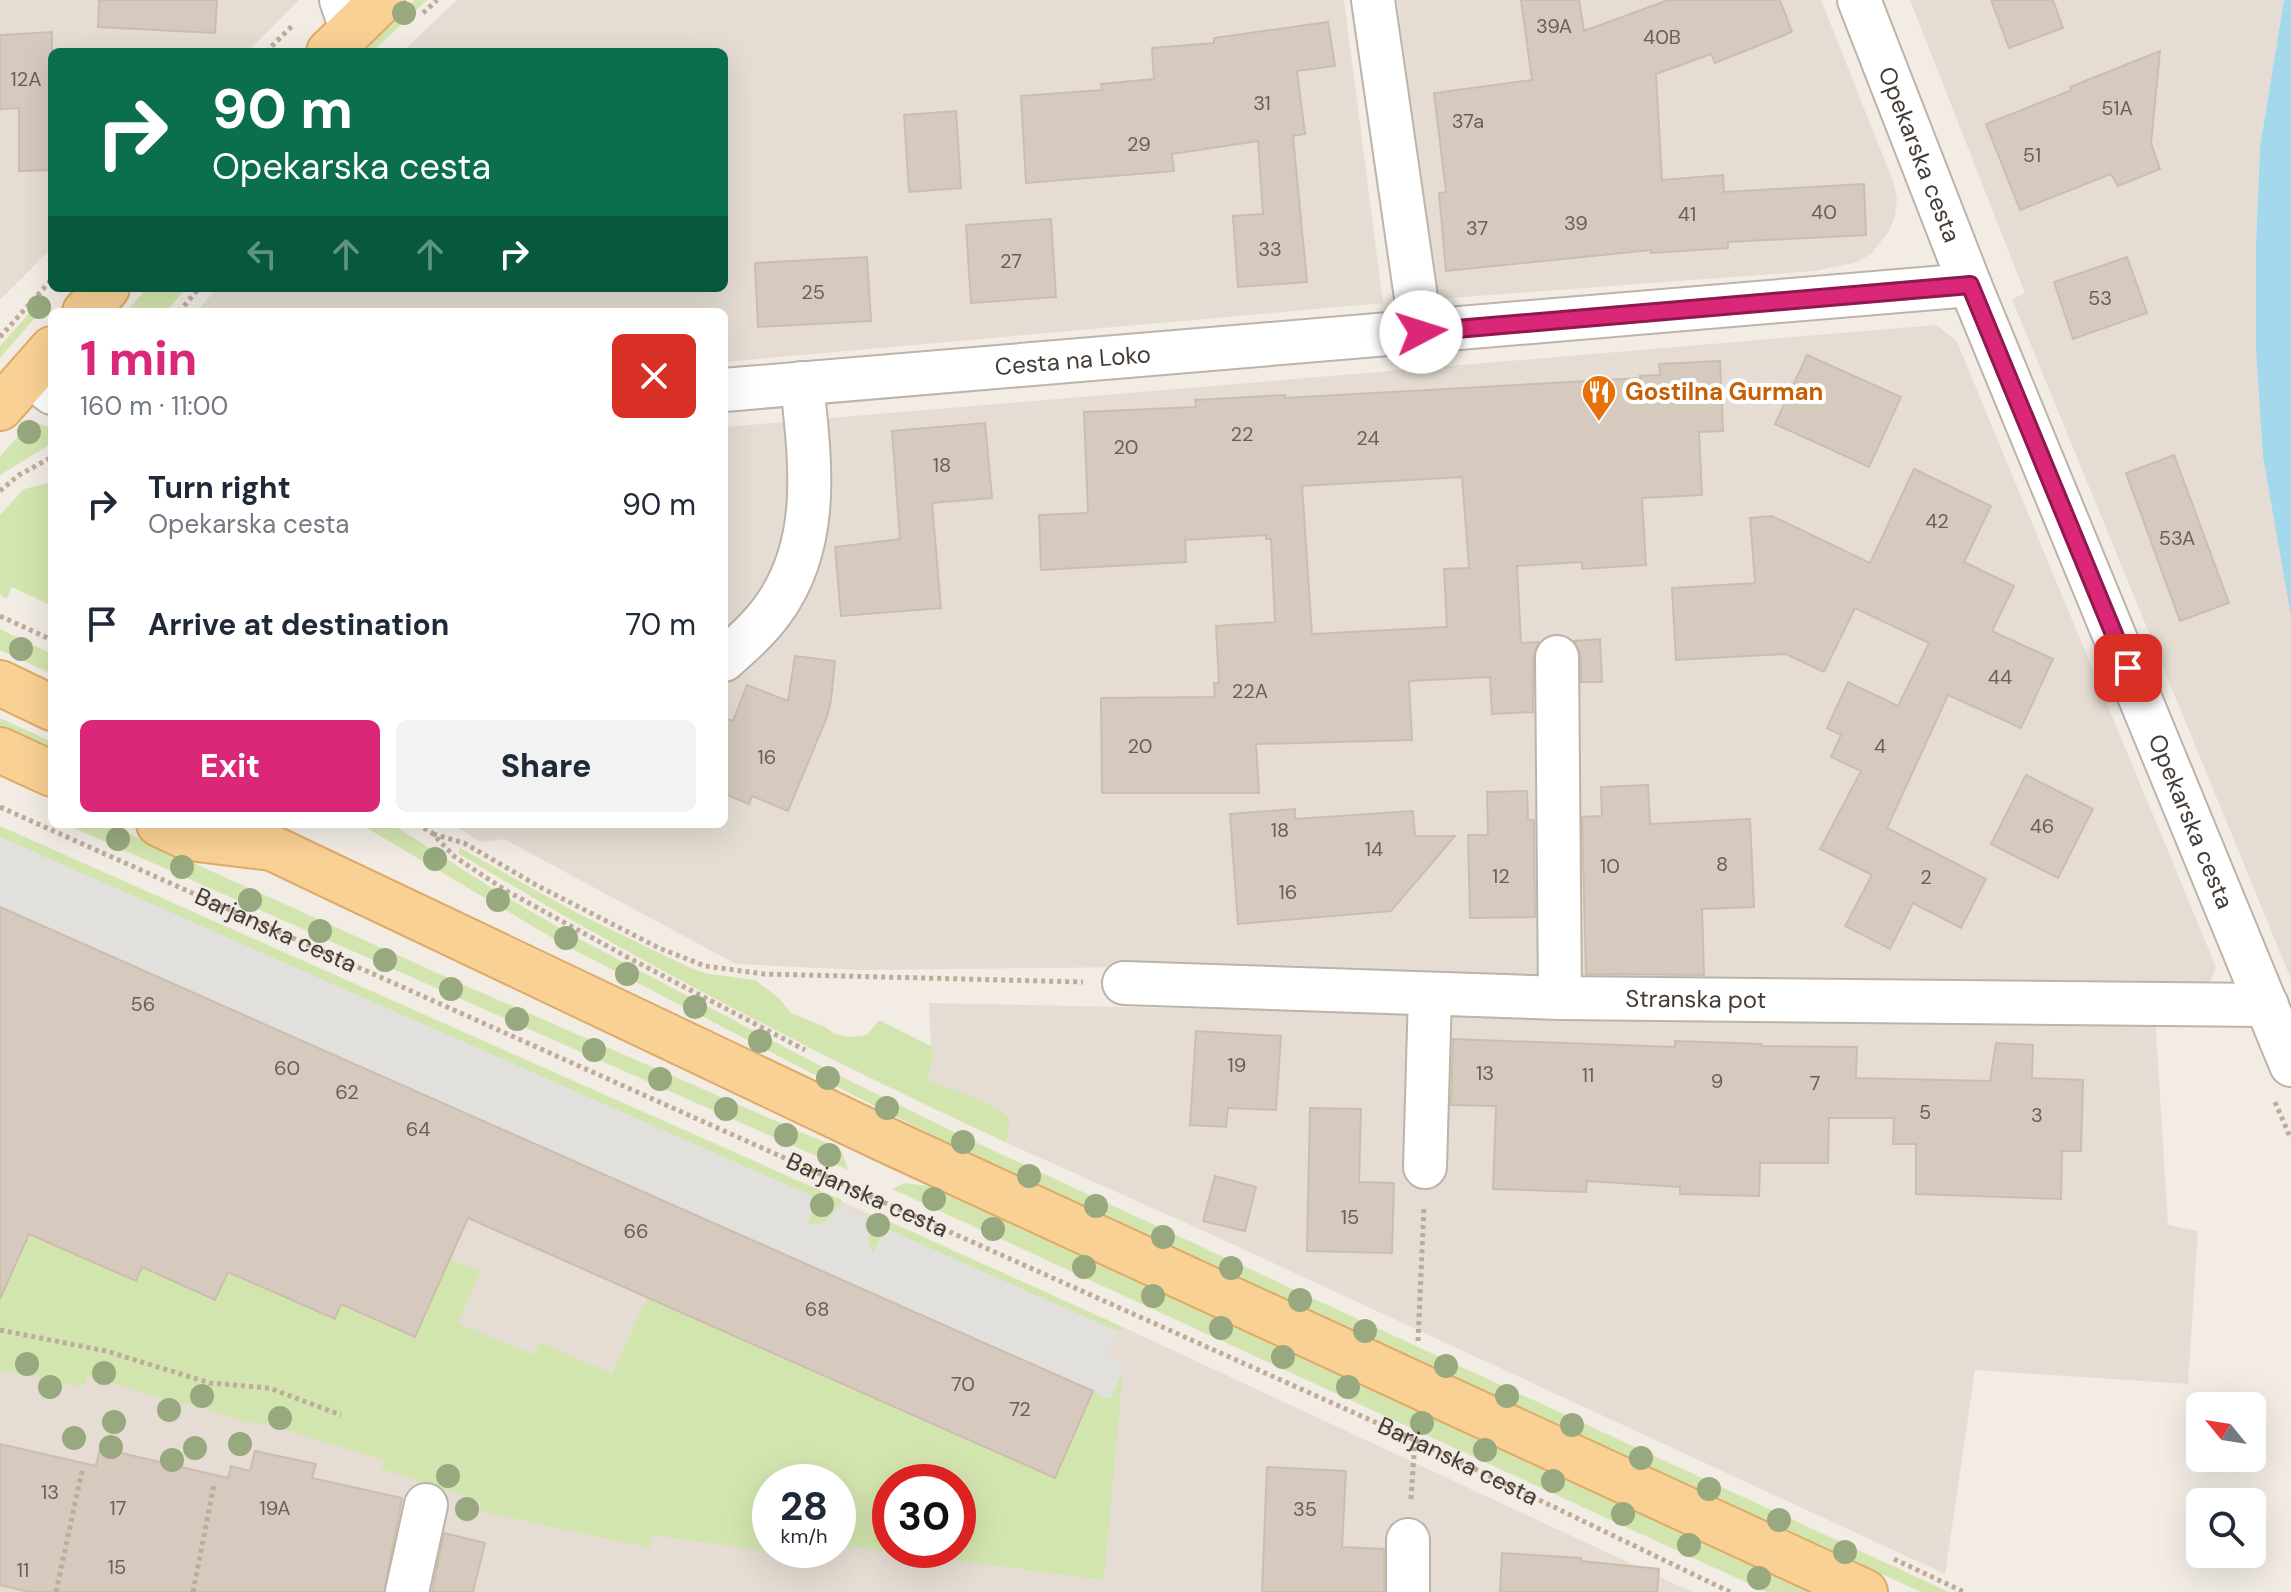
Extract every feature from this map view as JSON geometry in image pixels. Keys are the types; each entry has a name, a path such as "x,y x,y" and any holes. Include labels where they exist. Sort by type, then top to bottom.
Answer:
{"main road":[{"path":"340,27 382,0"},
{"path":"89,308 103,292"},
{"path":"0,408 44,372"},
{"path":"0,683 48,706"},
{"path":"0,750 48,772"},
{"path":"168,828 189,838 261,836 900,1146 1865,1592"}],"street":[{"path":"1373,0 1421,332"},
{"name":"Opekarska cesta","path":"1859,0 1970,285 2291,1065"},
{"name":"Cesta na Loko","path":"728,390 1970,285"},
{"path":"728,656 772,612 791,580 805,541 810,506 802,383"},
{"path":"1557,657 1560,998"},
{"name":"Stranska pot","path":"1124,983 1560,998 2267,1005"},
{"path":"1425,1167 1430,994"},
{"path":"407,1592 426,1505"},
{"path":"1408,1540 1408,1592"}],"path":[{"path":"0,337 48,283"},
{"path":"182,308 196,292"},
{"path":"0,491 19,475 48,459"},
{"path":"0,616 48,638"},
{"name":"Barjanska cesta","path":"0,807 1415,1440 1730,1592"},
{"path":"424,828 464,843 538,886 689,961 728,971 1124,983"},
{"path":"432,833 455,857 505,890 807,1051"},
{"path":"1404,1336 1418,1342 1425,1167"},
{"path":"0,1330 106,1351 210,1383 269,1388 341,1415"},
{"path":"1408,1540 1415,1440"},
{"path":"56,1592 82,1471"},
{"path":"193,1592 214,1484"}],"shaded area":[{"path":"0,0 299,0 251,48 48,48 48,252 0,300"},
{"path":"457,0 1344,0 1383,303 728,362 728,308 200,308 214,292 728,292 728,48 406,48"},
{"path":"1397,0 1821,0 1893,181 1897,199 1889,231 1872,253 1858,262 1815,271 1436,299"},
{"path":"1910,0 2284,0 2260,147 2256,350 2291,617 2291,979 2012,299 2025,293"},
{"path":"1937,325 1957,342 2216,967 2205,996 1234,966 859,970 736,964 504,839 481,842 458,828 728,828 728,427"},
{"path":"0,826 1125,1328 1692,1592 0,1592"},
{"path":"0,837 818,1199 807,1224 825,1223 838,1207 872,1222 868,1240 873,1254 885,1228 1117,1331 1106,1356 1123,1364 1123,1371 1110,1399 0,907"},
{"path":"929,1003 1547,1016 2155,1015 2168,1225 2198,1231 2188,1384 1975,1370 1945,1574 1007,1143 1009,1120 994,1106 926,1079 934,1058"}],"green space":[{"path":"415,0 427,0 376,48 364,48"},
{"path":"144,292 183,292 169,308 130,308"},
{"path":"43,298 49,302 0,358 0,346"},
{"path":"36,423 48,427 48,445 0,475 0,457 24,429"},
{"path":"48,483 48,604 12,587 6,599 0,594 0,515 24,489"},
{"path":"0,629 48,652 48,672 0,650"},
{"path":"0,718 48,740 48,748 0,726"},
{"path":"0,826 842,1200 824,1222 807,1224 817,1198 0,837"},
{"path":"74,828 116,828 455,981 831,1145 842,1152 848,1170"},
{"path":"367,828 398,828 568,933 832,1072 966,1138 1949,1592 1921,1592 1027,1181 886,1112 561,943"},
{"path":"460,848 577,913 686,966 704,973 755,980 779,998 791,1013 835,1034 848,1037 867,1035 879,1020 931,1046 934,1058 927,1079 1004,1112 1009,1120 1007,1143 797,1041 659,969 458,853"},
{"path":"89,1100 61,1248 135,1281 142,1267 215,1299 269,1179 299,1193 259,1286 334,1319 341,1304 415,1337 450,1259 481,1272 458,1323 534,1355 540,1342 612,1374 647,1298 1055,1478 1093,1391 1110,1399 1123,1371 1104,1580 976,1563 976,1464 872,1464 872,1549 856,1547 856,1464 752,1464 752,1549 653,1535 650,1548 479,1511 482,1501 382,1469 384,1460 253,1421 252,1424 87,1376 83,1387 0,1370 0,1255 17,1261"},
{"path":"905,1183 928,1186 1809,1592 1767,1592 892,1189"},
{"path":"875,1215 1125,1328 1117,1331 885,1229 873,1254 868,1240"}],"water":[{"path":"2284,0 2291,0 2291,617 2263,456 2256,350 2260,147"}],"building":[{"path":"99,0 217,0 215,33 98,27"},
{"path":"1521,0 1579,0 1584,31 1668,0 1780,0 1792,32 1715,63 1711,54 1656,74 1662,180 1723,175 1724,192 1864,184 1866,235 1728,242 1728,248 1651,253 1651,250 1446,271 1439,193 1446,192 1434,93 1532,80"},
{"path":"1991,0 2053,0 2063,28 2009,48"},
{"path":"1328,22 1335,66 1297,71 1305,134 1293,136 1307,282 1238,287 1233,216 1263,214 1258,141 1172,154 1174,171 1026,183 1021,96 1102,90 1101,84 1154,79 1152,48 1214,43 1214,38"},
{"path":"52,32 52,48 48,48 48,170 19,171 19,108 0,109 0,35"},
{"path":"2160,51 2151,143 2160,169 2118,186 2111,174 2020,210 1986,124"},
{"path":"956,111 961,188 909,192 904,115"},
{"path":"1051,219 1056,297 971,303 966,225"},
{"path":"867,257 871,321 758,327 755,263"},
{"path":"2127,257 2147,313 2073,339 2054,282"},
{"path":"1807,355 1901,397 1869,467 1775,424"},
{"path":"1720,361 1723,431 1699,432 1702,495 1642,498 1646,565 1582,569 1582,562 1517,566 1521,643 1539,642 1533,657 1533,712 1492,714 1490,677 1409,681 1412,740 1256,744 1259,793 1102,793 1101,698 1215,697 1214,683 1219,683 1216,626 1275,622 1271,539 1266,539 1266,535 1185,540 1186,562 1041,570 1039,515 1088,513 1084,412 1196,407 1195,400 1285,395 1285,398 1641,378 1660,375 1659,364","holes":["1462,477 1469,568 1444,569 1447,627 1312,634 1302,486"]},
{"path":"985,423 992,498 932,503 941,608 841,616 835,547 900,539 892,431"},
{"path":"2174,455 2229,603 2180,621 2126,473"},
{"path":"1914,469 1991,506 1964,562 2014,586 1992,631 2053,659 2021,728 1948,695 1887,828 1986,879 1961,928 1913,903 1890,949 1845,926 1872,875 1820,849 1861,771 1831,757 1841,735 1827,728 1848,682 1898,706 1929,643 1855,608 1824,672 1786,654 1676,660 1672,588 1755,583 1750,518 1772,516 1870,563"},
{"path":"1600,639 1602,682 1581,682 1581,656 1574,641"},
{"path":"795,656 835,661 827,717 788,811 752,796 749,804 728,796 728,719 733,721 747,685 788,701"},
{"path":"2026,775 2093,809 2058,878 1991,844"},
{"path":"1648,785 1650,824 1750,819 1754,907 1702,909 1704,975 1586,974 1582,817 1602,816 1601,787"},
{"path":"1527,791 1528,820 1534,820 1535,917 1470,918 1468,835 1488,835 1487,792"},
{"path":"1295,809 1295,819 1413,811 1415,836 1455,836 1391,911 1238,924 1230,814"},
{"path":"0,907 1093,1391 1055,1478 468,1218 415,1337 341,1304 335,1319 228,1272 215,1300 142,1267 136,1281 29,1234 0,1299"},
{"path":"1196,1031 1281,1036 1276,1110 1228,1108 1226,1127 1190,1125"},
{"path":"1453,1039 1675,1047 1675,1041 1857,1047 1856,1078 1990,1081 1996,1043 2033,1045 2032,1078 2083,1080 2081,1151 2062,1151 2061,1199 1916,1194 1916,1144 1893,1144 1894,1118 1829,1118 1828,1163 1760,1163 1759,1196 1680,1194 1680,1187 1587,1181 1586,1192 1493,1189 1496,1106 1451,1105"},
{"path":"1310,1108 1361,1109 1359,1182 1394,1183 1392,1253 1307,1251"},
{"path":"1215,1176 1256,1187 1245,1231 1203,1221"},
{"path":"0,1444 96,1466 100,1448 228,1478 231,1466 250,1471 255,1451 316,1464 312,1478 402,1498 384,1592 29,1592 0,1585"},
{"path":"1267,1467 1346,1471 1342,1547 1384,1549 1384,1592 1262,1592"},
{"path":"444,1533 485,1543 473,1592 432,1592"},
{"path":"1502,1553 1581,1558 1581,1561 1659,1569 1657,1592 1500,1592"}],"place":[{"name":"Gostilna Gurman","path":"1599,423"}],"route":[{"path":"1421,332 1970,285 2128,668"}]}
